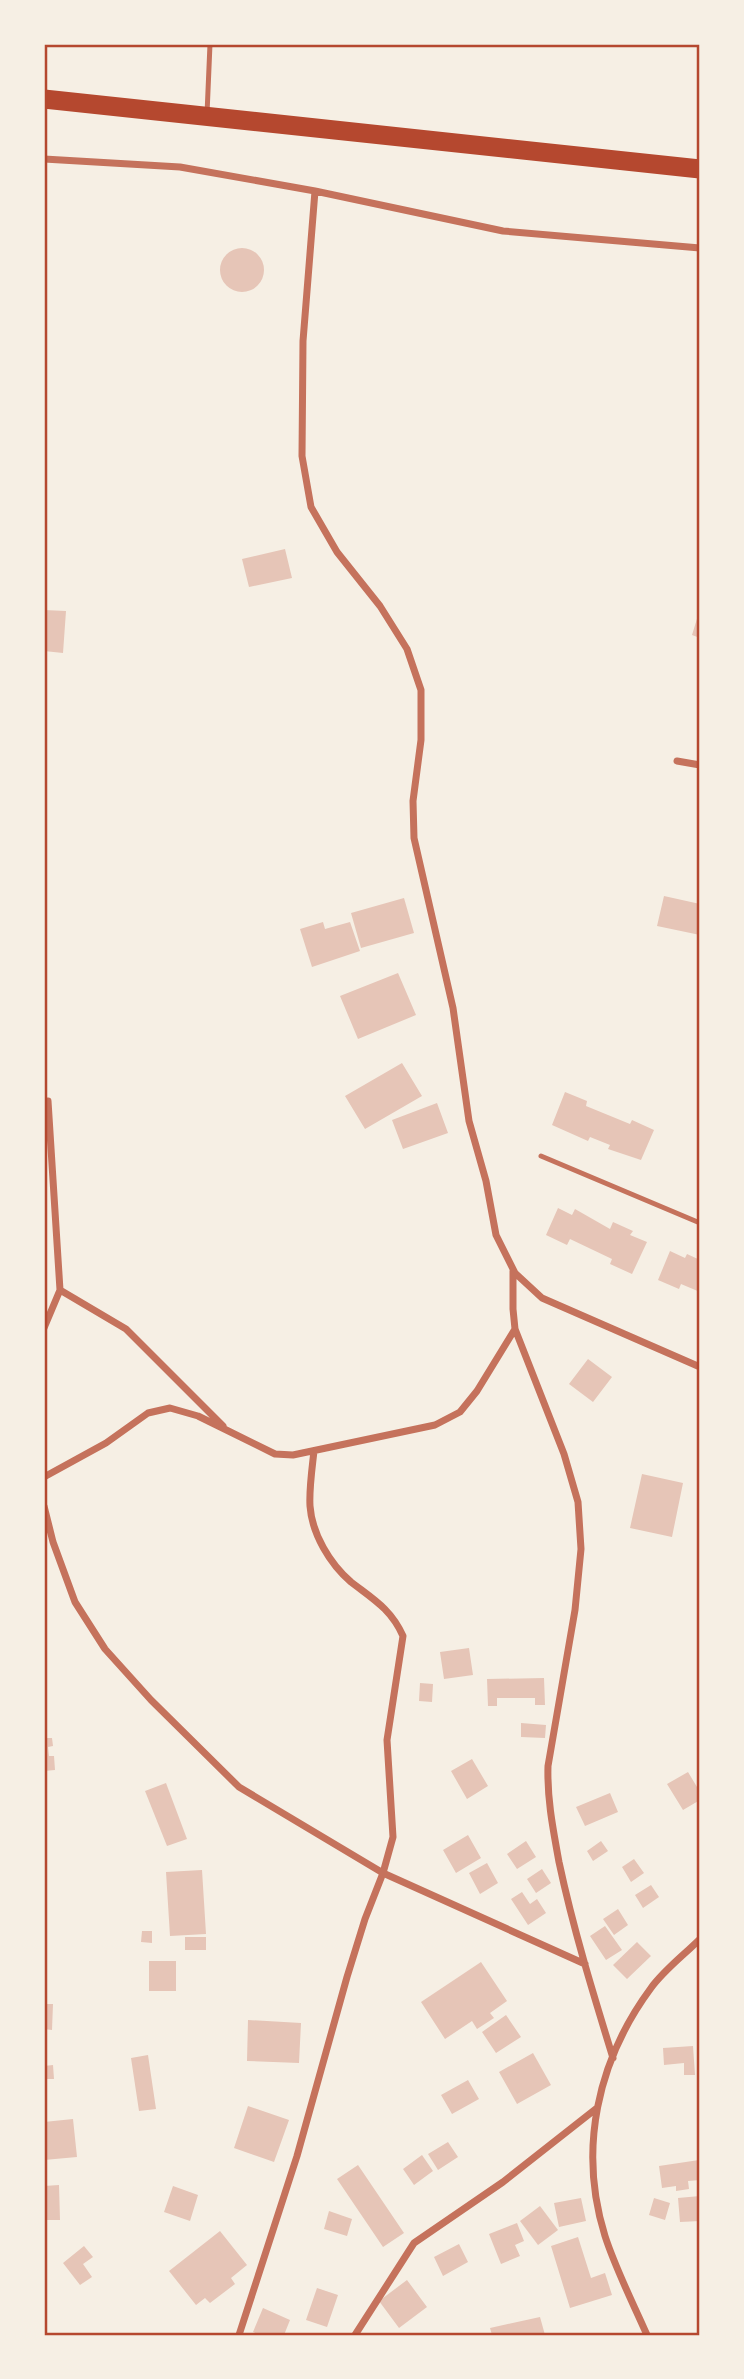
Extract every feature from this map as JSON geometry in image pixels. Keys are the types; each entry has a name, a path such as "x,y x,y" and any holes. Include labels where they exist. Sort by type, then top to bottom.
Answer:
{"highway":[{"path":"44,99 700,169"}],"street":[{"path":"44,159 180,167 315,191 503,231 700,248"},
{"path":"315,191 303,341 302,456 311,507 337,552 380,606 407,649 421,690 421,740 414,801 414,838 453,1008 469,1121 486,1181 496,1235 513,1271 542,1298 700,1367"},
{"path":"677,761 700,765"},
{"path":"44,1328 60,1290 48,1101"},
{"path":"513,1271 515,1329 564,1454 579,1502 581,1549 575,1610 548,1766 548,1807 569,1909 612,2058"},
{"path":"60,1290 126,1329 228,1431"},
{"path":"44,1477 106,1443 148,1413 170,1408 198,1416 275,1454 293,1455 435,1425 460,1412 477,1391 515,1329"},
{"path":"239,2335 297,2156 346,1978 393,1837 387,1740 403,1636 396,1620 381,1604 348,1580 328,1557 315,1529 310,1507 314,1451"},
{"path":"44,1506 53,1542 75,1602 105,1649 150,1700 239,1787 383,1873 584,1964"},
{"path":"647,2335 605,2237 593,2181 592,2136 601,2085 622,2035 652,1987 700,1939"},
{"path":"355,2335 414,2243 503,2182 597,2108"}],"lane":[{"path":"206,116 210,44"},
{"path":"541,1156 700,1223"}],"building":[{"path":"242,248 257,255 264,270 257,285 242,292 227,285 220,270 227,255"},
{"path":"285,549 292,578 249,587 242,559"},
{"path":"700,609 700,638 692,635"},
{"path":"44,610 66,611 63,653 44,651"},
{"path":"664,896 700,904 700,935 657,926"},
{"path":"404,898 414,933 361,948 351,913"},
{"path":"323,922 325,929 350,922 360,951 312,967 300,929"},
{"path":"398,973 416,1015 358,1039 340,996"},
{"path":"402,1063 422,1096 365,1129 345,1096"},
{"path":"565,1092 587,1101 586,1106 630,1124 632,1120 654,1130 641,1160 608,1149 610,1145 590,1137 588,1141 552,1125"},
{"path":"437,1103 448,1133 403,1149 392,1120"},
{"path":"558,1208 572,1215 575,1209 610,1229 613,1222 633,1231 630,1235 647,1242 632,1274 610,1264 612,1259 570,1239 567,1245 546,1235"},
{"path":"670,1251 685,1258 687,1254 700,1260 700,1292 681,1284 679,1289 658,1280"},
{"path":"588,1359 612,1377 593,1402 569,1384"},
{"path":"642,1474 683,1483 672,1537 630,1528"},
{"path":"469,1648 473,1675 444,1679 440,1652"},
{"path":"544,1678 545,1705 535,1705 535,1698 497,1698 497,1706 488,1706 487,1679"},
{"path":"420,1683 433,1684 432,1702 419,1701"},
{"path":"521,1723 546,1725 545,1738 521,1737"},
{"path":"44,1738 52,1738 53,1746 48,1747 49,1756 54,1756 55,1770 44,1771"},
{"path":"472,1759 488,1786 467,1799 451,1771"},
{"path":"688,1772 700,1792 700,1800 683,1810 667,1784"},
{"path":"166,1783 187,1839 167,1846 145,1791"},
{"path":"610,1793 618,1812 585,1826 576,1807"},
{"path":"468,1835 481,1858 456,1873 443,1850"},
{"path":"526,1841 536,1857 517,1869 507,1854"},
{"path":"601,1841 608,1851 593,1861 587,1851"},
{"path":"634,1859 644,1873 631,1882 622,1867"},
{"path":"487,1863 498,1883 480,1894 469,1873"},
{"path":"542,1869 551,1883 536,1893 527,1879"},
{"path":"202,1870 206,1934 170,1936 166,1872"},
{"path":"651,1885 659,1897 643,1908 635,1895"},
{"path":"522,1892 530,1904 537,1899 546,1913 528,1925 511,1899"},
{"path":"618,1909 628,1925 614,1935 603,1919"},
{"path":"605,1926 622,1950 606,1960 590,1936"},
{"path":"142,1931 152,1931 152,1943 141,1942"},
{"path":"185,1937 206,1937 206,1950 185,1950"},
{"path":"637,1942 651,1956 627,1979 613,1965"},
{"path":"149,1961 176,1961 176,1991 149,1991"},
{"path":"481,1962 507,2001 490,2013 494,2018 477,2029 472,2021 445,2039 421,2002"},
{"path":"44,2004 53,2004 52,2030 44,2029"},
{"path":"506,2015 521,2037 496,2053 482,2032"},
{"path":"248,2020 301,2023 299,2063 247,2061"},
{"path":"693,2046 695,2075 684,2075 684,2063 664,2065 663,2048"},
{"path":"533,2053 551,2085 517,2104 499,2072"},
{"path":"148,2055 156,2109 139,2111 131,2058"},
{"path":"53,2065 54,2079 44,2079 44,2066"},
{"path":"468,2080 479,2099 452,2114 441,2095"},
{"path":"248,2106 289,2120 274,2162 234,2148"},
{"path":"73,2119 77,2157 44,2160 44,2122"},
{"path":"448,2142 458,2157 438,2170 428,2154"},
{"path":"422,2155 433,2171 414,2185 403,2169"},
{"path":"699,2160 700,2180 688,2181 689,2189 676,2191 676,2186 662,2188 659,2166"},
{"path":"358,2165 404,2233 383,2247 337,2179"},
{"path":"59,2185 60,2220 44,2220 44,2186"},
{"path":"173,2186 198,2195 190,2221 164,2212"},
{"path":"700,2196 700,2221 680,2222 678,2198"},
{"path":"581,2198 586,2221 559,2227 554,2203"},
{"path":"654,2198 670,2203 665,2220 649,2215"},
{"path":"540,2206 558,2230 538,2245 520,2221"},
{"path":"329,2211 352,2219 347,2236 324,2229"},
{"path":"517,2223 524,2241 515,2245 520,2256 501,2264 489,2234"},
{"path":"220,2231 247,2265 231,2278 235,2284 210,2303 205,2298 196,2305 169,2271"},
{"path":"578,2237 591,2278 605,2273 612,2295 570,2308 551,2246"},
{"path":"459,2244 468,2262 443,2276 434,2257"},
{"path":"84,2246 93,2257 83,2264 92,2277 80,2285 63,2263"},
{"path":"407,2280 427,2307 399,2328 379,2301"},
{"path":"317,2288 338,2295 327,2327 306,2320"},
{"path":"263,2308 290,2320 284,2335 261,2335 253,2332"},
{"path":"540,2317 545,2335 492,2335 490,2328"}]}
